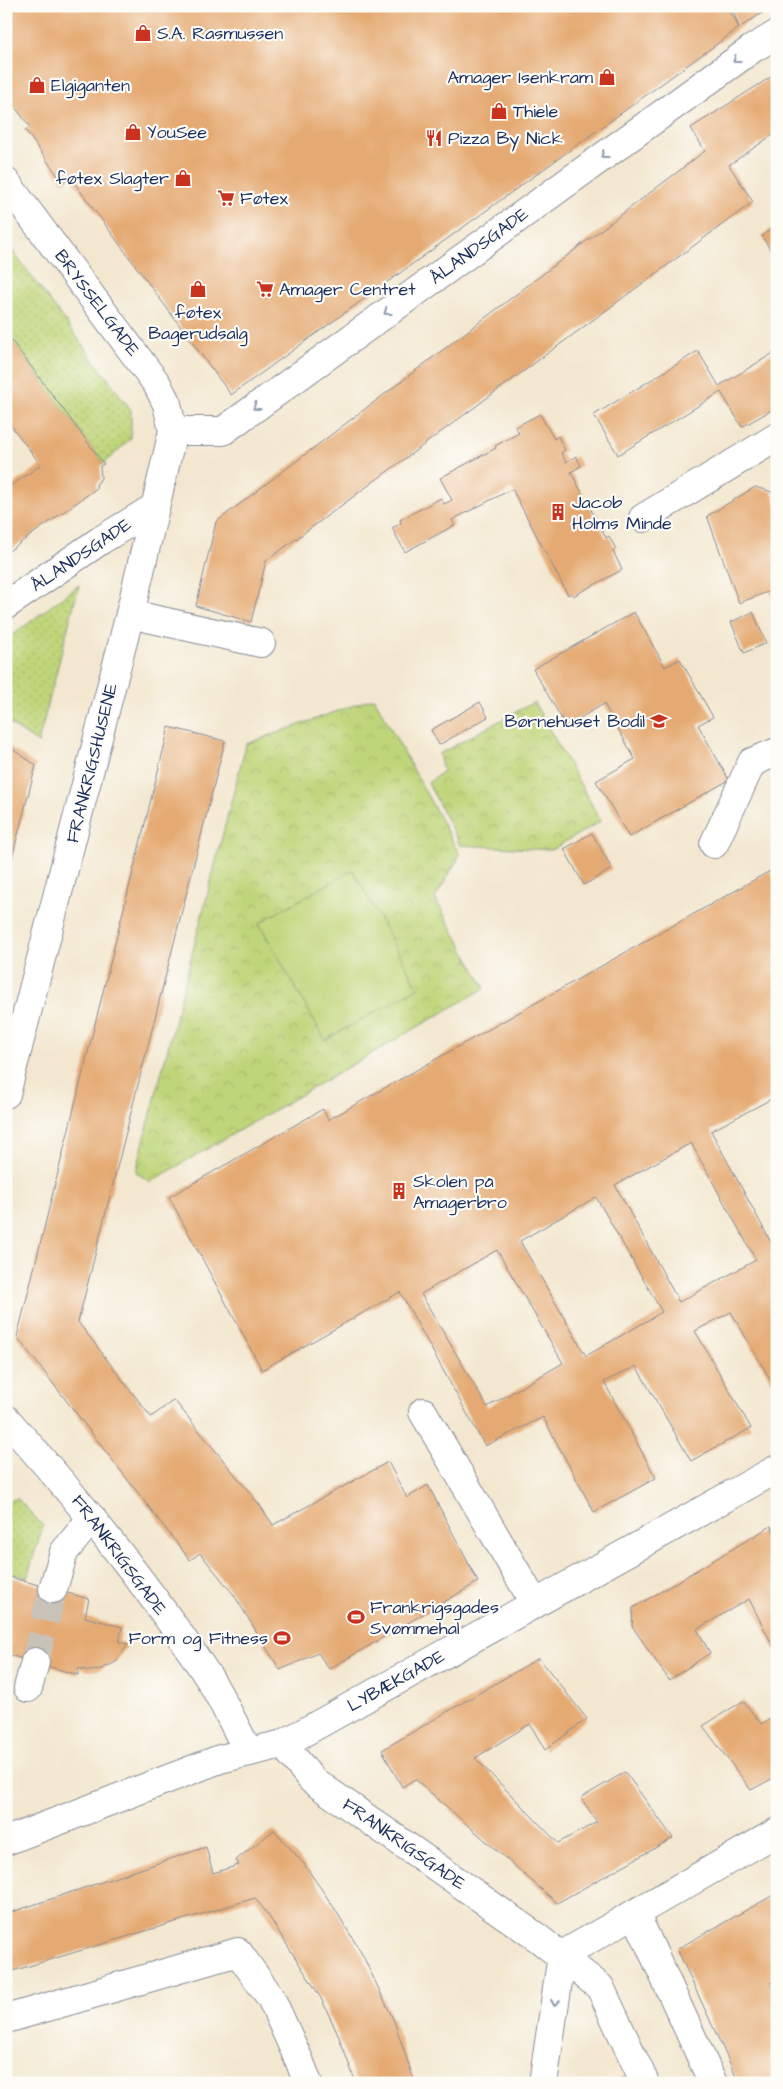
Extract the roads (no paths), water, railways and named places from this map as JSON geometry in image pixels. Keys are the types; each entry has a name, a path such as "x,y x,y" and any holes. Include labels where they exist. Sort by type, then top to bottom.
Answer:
{"street":[{"name":"ÅLANDSGADE","path":"173,430 223,431 752,48 777,34"},
{"name":"BRYSSELGADE","path":"6,182 157,384 167,404 173,430"},
{"name":"FRANKRIGSHUSENE","path":"6,1094 130,614 173,430"},
{"path":"643,518 777,436"},
{"name":"ÅLANDSGADE","path":"6,604 155,507"},
{"path":"130,614 261,643"},
{"path":"714,844 752,762 777,752"},
{"path":"423,1412 535,1604"},
{"name":"FRANKRIGSGADE","path":"6,1419 62,1481 144,1582 210,1680 249,1752"},
{"name":"LYBÆKGADE","path":"283,1744 777,1468"},
{"path":"53,1589 64,1552 92,1518"},
{"path":"28,1688 35,1662"},
{"path":"6,1841 220,1758 283,1744"},
{"name":"FRANKRIGSGADE","path":"283,1744 312,1780 562,1955 600,1987 645,2083"},
{"path":"543,2083 562,1955 777,1832"},
{"path":"635,1913 713,2083"},
{"path":"6,2019 238,1952 272,1998 300,2060 308,2083"}],"tunnel":[{"path":"35,1662 53,1589"}],"place":[{"name":"S.A. Rasmussen","path":"143,33"},
{"name":"Amager Isenkram","path":"607,77"},
{"name":"Elgiganten","path":"37,85"},
{"name":"Thiele","path":"499,111"},
{"name":"YouSee","path":"133,132"},
{"name":"Pizza By Nick","path":"434,138"},
{"name":"føtex Slagter","path":"183,178"},
{"name":"Føtex","path":"226,198"},
{"name":"føtex Bagerudsalg","path":"198,289"},
{"name":"Amager Centret","path":"265,289"},
{"name":"Jacob Holms Minde","path":"558,512"},
{"name":"Børnehuset Bodil","path":"659,721"},
{"name":"Skolen på Amagerbro","path":"399,1191"},
{"name":"Frankrigsgades Svømmehal","path":"356,1617"},
{"name":"Form og Fitness","path":"282,1638"}]}
